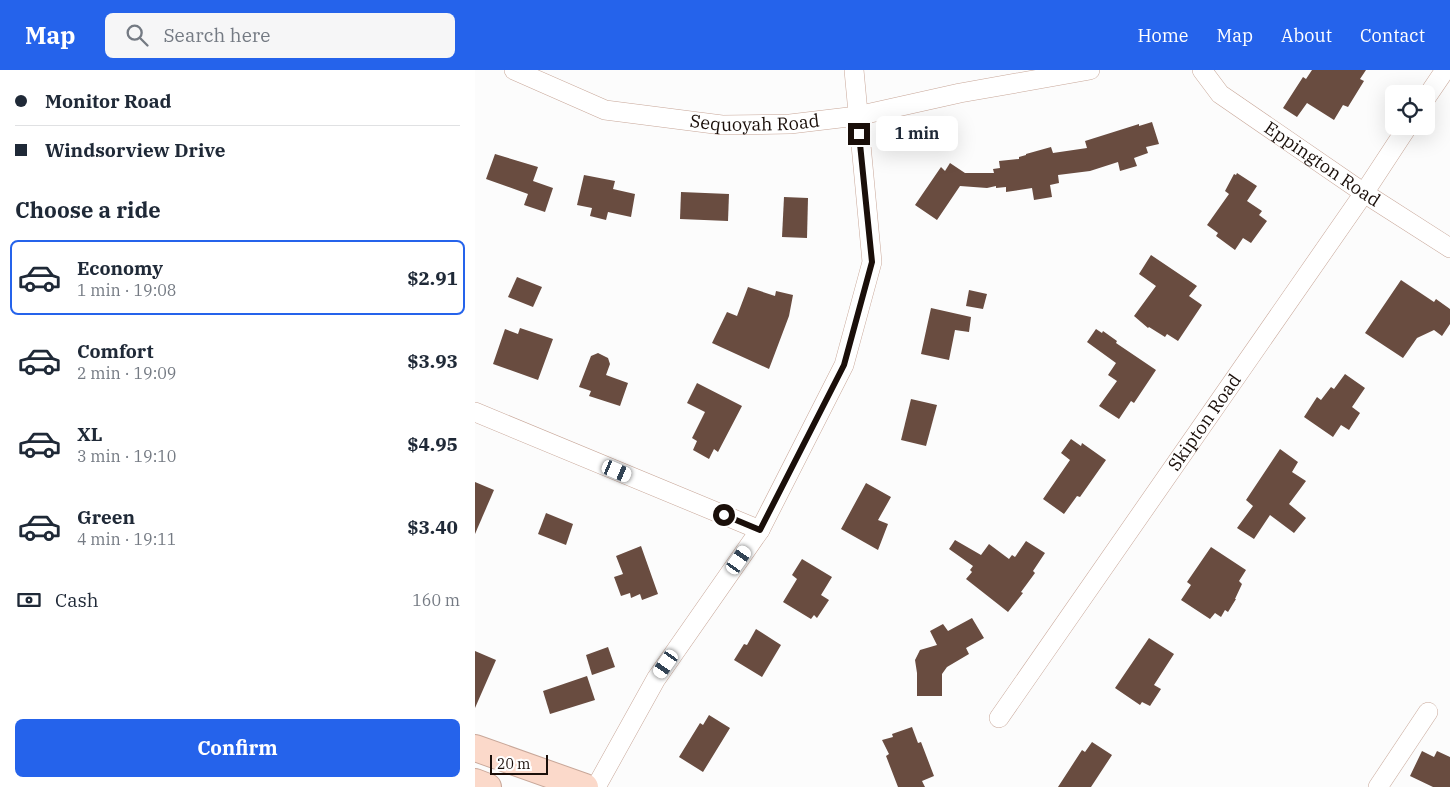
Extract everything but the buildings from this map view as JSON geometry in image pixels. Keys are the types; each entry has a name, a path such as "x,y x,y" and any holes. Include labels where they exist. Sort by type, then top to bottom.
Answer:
{"main road":[{"path":"475,748 585,787"},
{"path":"475,782 488,787"}],"street":[{"name":"Sequoyah Road","path":"514,70 605,110 722,125 790,124 857,116 960,93 1090,70"},
{"path":"596,787 656,679 760,530 844,365 872,262 854,70"},
{"name":"Eppington Road","path":"1202,70 1219,94 1364,193 1450,248"},
{"path":"1435,85 1445,70"},
{"name":"Skipton Road","path":"999,718 1364,193 1402,135"},
{"path":"475,412 760,530"},
{"path":"1378,787 1428,712"}],"route":[{"path":"724,515 760,530 844,365 872,262 859,134"}]}
